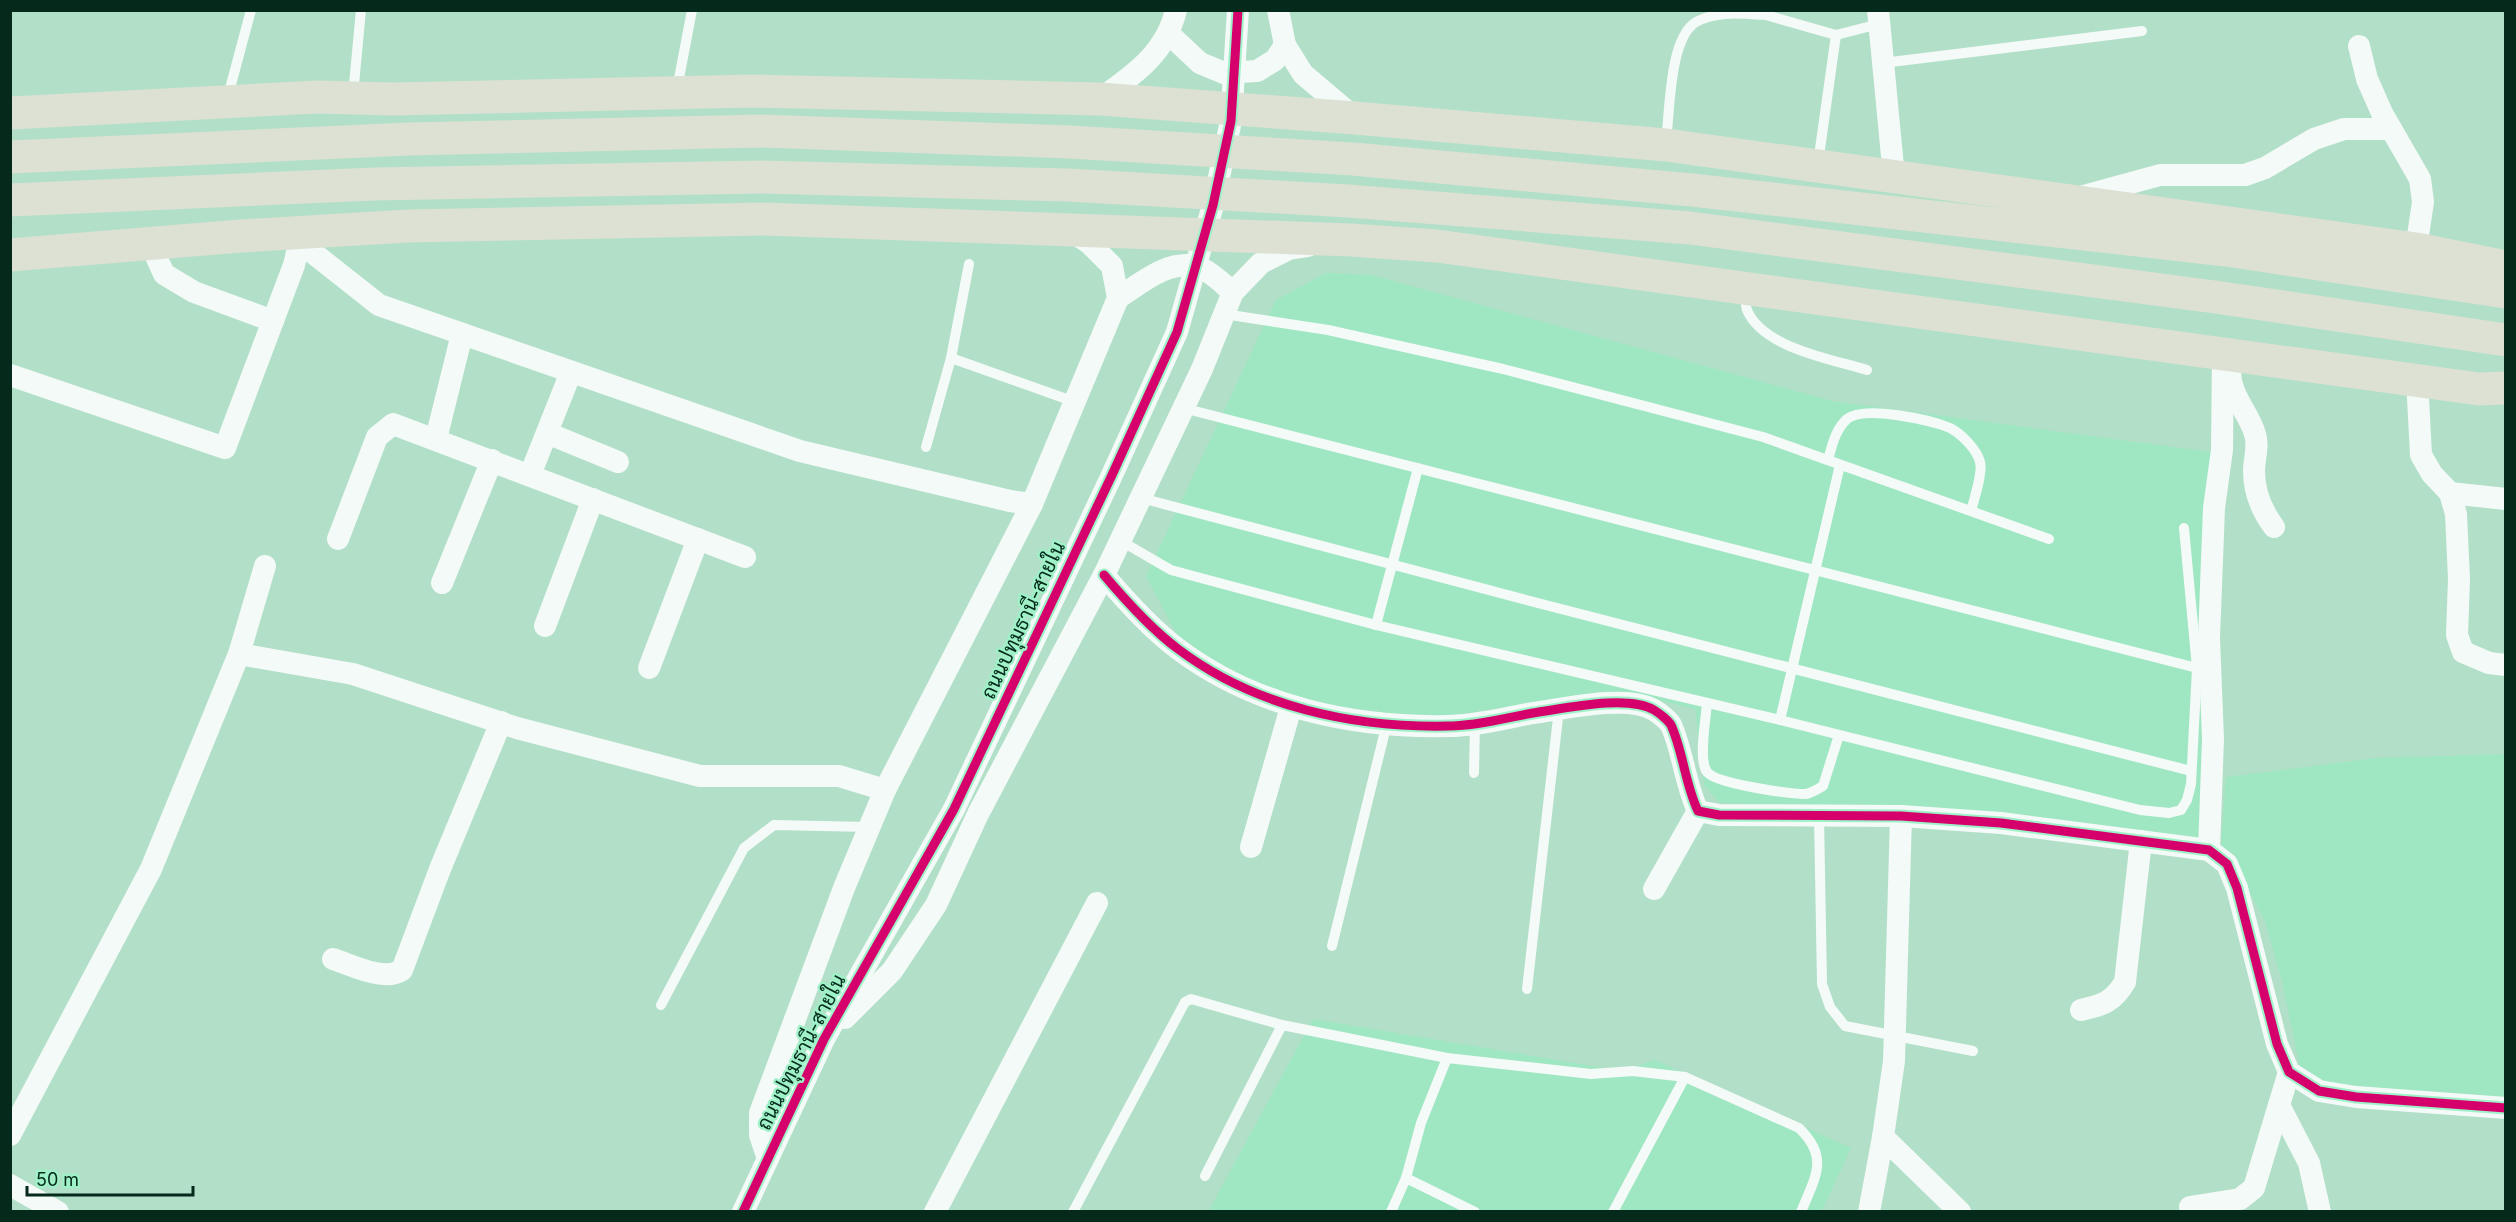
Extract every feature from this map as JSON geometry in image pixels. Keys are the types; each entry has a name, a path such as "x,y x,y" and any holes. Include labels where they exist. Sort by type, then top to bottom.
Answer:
{"main road":[{"path":"10,113 317,97 752,91 1100,99 1666,145 2063,202 2416,249 2505,267"},
{"path":"259,146 317,97"},
{"path":"1448,126 1692,190"},
{"path":"10,157 409,139 772,132 1070,142 1353,159 1692,190 2226,250 2505,292"},
{"path":"10,200 375,184 762,177 1068,185 1348,201 1690,228 2215,297 2505,340"},
{"path":"375,184 488,224"},
{"path":"10,255 302,232 488,224 764,219 1066,228 1351,240 1437,246 2479,389 2505,388"},
{"path":"1437,246 1690,228"}],"street":[{"path":"1100,99 1140,70 1156,54 1169,34 1176,10"},
{"name":"ถนนปทุมธานี-สายใน","path":"743,1212 824,1039 954,809 1177,332 1213,205 1231,121 1238,10"},
{"path":"1278,10 1285,45 1303,74 1355,118"},
{"path":"1879,17 1894,177"},
{"path":"1169,34 1200,63 1224,73 1257,71 1275,60 1285,45"},
{"path":"2359,46 2367,79 2391,129 2420,179 2423,202 2416,249"},
{"path":"2063,202 2160,175 2245,175 2265,168 2314,139 2344,129 2391,129"},
{"path":"1066,228 1089,243 1112,266 1118,298 1152,275 1179,265 1200,267 1233,292"},
{"path":"10,375 225,448 294,265 302,232"},
{"path":"302,232 312,252 379,305 800,451 1010,501 1032,504"},
{"path":"824,1039 892,971 936,905 978,814 1121,541 1184,408 1233,292 1261,263 1288,249 1351,240"},
{"path":"150,243 164,274 194,292 273,321"},
{"name":"ถนนปทุมธานี-สายใน","path":"768,1159 760,1135 760,1113 788,1033 869,827 885,790 1032,504 1118,298"},
{"path":"436,439 462,334"},
{"path":"2226,354 2233,391 2256,436 2254,470 2259,500 2274,526"},
{"path":"2209,850 2213,739 2209,638 2214,508 2222,450 2226,354"},
{"path":"530,475 571,372"},
{"path":"2417,379 2421,455 2432,474 2450,493 2456,514 2458,536 2457,635 2463,652 2474,658 2505,665"},
{"path":"338,539 377,437 393,424 745,557"},
{"path":"547,433 618,462"},
{"path":"442,583 492,460"},
{"path":"2450,493 2505,499"},
{"path":"545,626 593,499"},
{"path":"650,668 698,539"},
{"path":"10,1135 152,869 239,654 265,566"},
{"path":"1104,575 1125,599 1177,649 1223,678 1291,707 1365,722 1449,726 1622,702 1652,709 1670,723 1698,811"},
{"path":"239,654 353,674 501,722 699,776 839,776 885,790"},
{"path":"1251,847 1291,707"},
{"path":"333,959 382,974 394,975 402,970 440,869 501,722"},
{"path":"1698,811 1719,815 1901,816 2001,823 2209,850 2227,864 2237,888 2277,1044 2289,1072 2319,1091 2356,1097 2505,1108"},
{"path":"1654,889 1698,811"},
{"path":"1869,1212 1894,1061 1901,816"},
{"path":"2081,1010 2099,1006 2116,997 2125,982 2141,841"},
{"path":"935,1212 1097,903"},
{"path":"2190,1207 2240,1199 2253,1188 2289,1072"},
{"path":"2279,1106 2309,1163 2320,1212"},
{"path":"1883,1137 1960,1212"},
{"path":"10,1185 58,1212"}],"lane":[{"path":"226,102 251,10"},
{"path":"353,98 361,10"},
{"path":"676,92 692,10"},
{"path":"1690,10 1696,22"},
{"path":"1666,145 1676,54 1682,37 1696,22 1721,14 1766,13 1836,35 1879,17"},
{"path":"1883,63 2142,31"},
{"path":"1817,166 1836,35"},
{"path":"926,447 951,358 969,264"},
{"path":"1746,288 1746,308 1758,327 1778,341 1867,370"},
{"path":"1224,314 1328,330 1503,369 1763,437 2049,539"},
{"path":"951,358 1075,402"},
{"path":"1184,408 2197,668"},
{"path":"1828,460 1837,432 1849,418 1863,414 1907,416 1952,429 1975,450 1982,465 1971,511"},
{"path":"1780,720 1840,465"},
{"path":"1376,625 1418,468"},
{"path":"1141,498 2191,771"},
{"path":"1121,541 1171,570 1376,625 1780,720 2140,810 2169,813 2181,810 2187,800 2197,668 2184,528"},
{"path":"1707,703 1702,760 1707,773 1716,779 1742,786 1808,794 1823,786 1839,735"},
{"path":"1527,989 1559,709"},
{"path":"1474,773 1475,722"},
{"path":"1332,946 1387,723"},
{"path":"1819,816 1822,984 1830,1007 1845,1026 1973,1051"},
{"path":"661,1005 744,848 774,825 869,827"},
{"path":"1073,1212 1185,1002 1191,999 1282,1025 1447,1058 1591,1074 1633,1071 1684,1077 1799,1128 1810,1139 1818,1155 1818,1171 1801,1212"},
{"path":"1205,1176 1282,1025"},
{"path":"1391,1212 1406,1178 1421,1124 1447,1058"},
{"path":"1613,1212 1649,1148 1684,1077"},
{"path":"1406,1178 1475,1212"}],"shaded area":[{"path":"1326,273 1372,275 1832,401 2226,454 2211,845 1842,809 1720,803 1704,785 1695,709 1645,697 1584,695 1456,715 1418,717 1307,702 1256,684 1180,641 1146,576 1276,300"},
{"path":"2505,754 2505,1102 2323,1086 2300,1068 2282,982 2265,921 2229,854 2221,847 2226,777 2376,758"},
{"path":"1313,1019 1622,1071 1655,1060 1851,1148 1822,1211 1208,1212"}],"cycle path":[{"path":"743,1212 824,1039 954,809 1177,332 1213,205 1231,121 1238,10"},
{"path":"1104,575 1130,605 1178,649 1239,686 1306,710 1377,723 1459,726 1595,704 1642,705 1654,710 1671,725 1698,811 1719,815 1901,816 2001,823 2209,850 2227,864 2237,888 2277,1044 2289,1072 2319,1091 2356,1097 2506,1108"}]}
